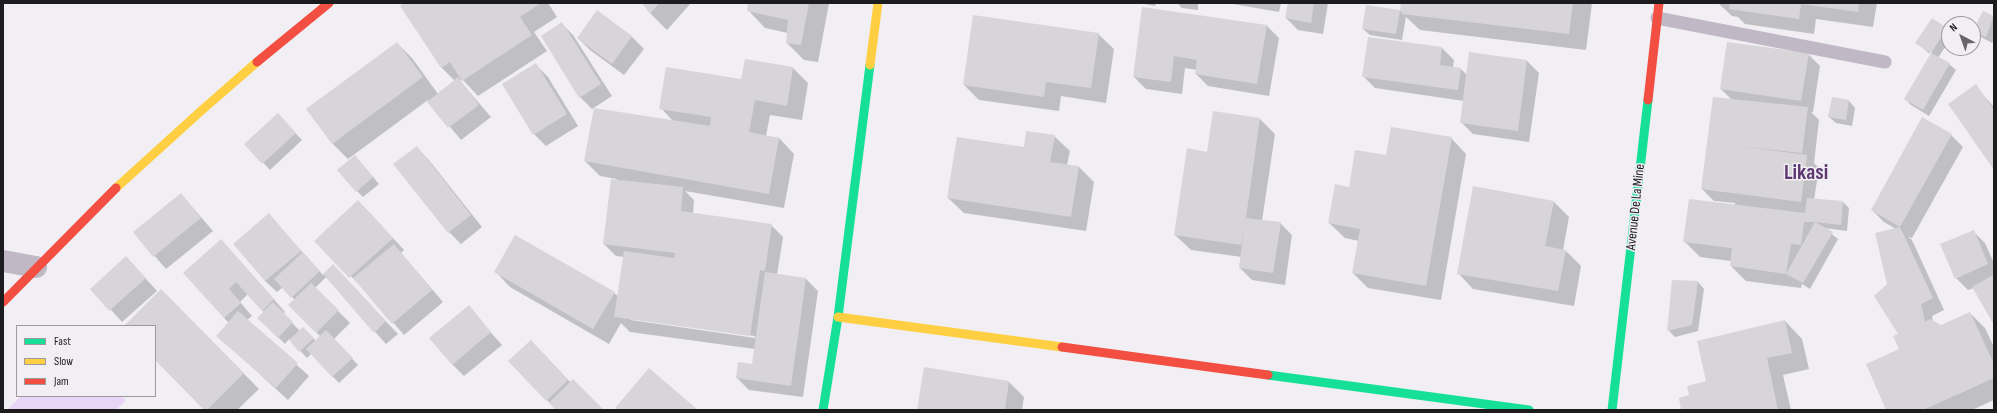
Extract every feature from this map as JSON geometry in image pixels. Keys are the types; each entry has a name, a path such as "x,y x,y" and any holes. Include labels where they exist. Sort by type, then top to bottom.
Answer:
{"street":[{"path":"3,302 36,267 132,173 238,79 329,3"},
{"path":"823,410 838,317 878,3"},
{"name":"Avenue De La Mine","path":"1612,410 1659,3"},
{"path":"3,261 36,267"},
{"path":"838,317 1529,410"}],"lane":[{"path":"1657,18 1885,62"}],"shaded area":[{"path":"20,397 122,397 126,400 116,410 7,410"}],"building":[{"path":"404,3 541,3 520,17 532,35 462,81 450,62 441,68 400,6"},
{"path":"642,3 659,3 650,14"},
{"path":"748,3 809,3 801,45 786,43 788,20 747,11"},
{"path":"1288,3 1314,3 1311,23 1285,18"},
{"path":"1401,3 1573,3 1569,34 1402,14 1400,10"},
{"path":"1730,3 1859,3 1858,12 1801,4 1799,19 1729,9"},
{"path":"1366,5 1400,10 1396,34 1362,29"},
{"path":"1142,7 1267,25 1257,84 1195,74 1197,60 1174,56 1171,82 1133,77"},
{"path":"597,10 632,36 612,64 577,38"},
{"path":"1983,11 1994,16 1986,37 1981,35 1980,16"},
{"path":"973,15 1099,33 1091,88 1046,82 1044,97 963,85"},
{"path":"1932,18 1941,24 1941,37 1931,53 1915,43"},
{"path":"562,22 601,84 579,98 541,36"},
{"path":"1368,37 1442,47 1440,65 1461,68 1458,90 1362,77"},
{"path":"397,42 423,77 332,144 306,109"},
{"path":"1727,42 1809,53 1801,101 1720,89"},
{"path":"1469,52 1527,60 1518,131 1460,123"},
{"path":"1931,53 1950,63 1923,110 1904,99"},
{"path":"745,59 793,67 787,106 755,100 749,132 779,138 769,194 584,161 594,108 710,126 711,117 659,109 666,67 741,79"},
{"path":"536,63 567,114 533,135 502,84"},
{"path":"458,77 479,105 448,128 427,102"},
{"path":"1976,84 1994,110 1994,170 1948,104"},
{"path":"1713,97 1808,107 1802,153 1737,146 1807,155 1801,202 1701,189"},
{"path":"1832,97 1849,100 1846,120 1828,117"},
{"path":"1213,111 1260,118 1246,218 1281,222 1273,273 1239,268 1244,229 1241,245 1174,235 1187,148 1207,152"},
{"path":"278,113 296,133 262,164 244,144"},
{"path":"1922,117 1952,134 1900,227 1871,210"},
{"path":"1391,127 1452,137 1426,286 1352,273 1360,229 1328,223 1335,184 1349,187 1355,150 1386,155"},
{"path":"1026,131 1055,135 1050,162 1079,166 1071,217 947,198 957,137 1024,147"},
{"path":"417,146 471,215 448,233 393,164"},
{"path":"355,155 373,177 356,192 337,170"},
{"path":"611,179 683,187 681,211 772,224 765,271 760,270 750,336 614,317 624,251 674,258 675,253 603,244"},
{"path":"1473,186 1554,201 1545,246 1566,250 1558,291 1457,274"},
{"path":"181,193 201,218 153,257 133,232"},
{"path":"1807,198 1843,201 1841,225 1804,222 1801,245 1791,244 1786,274 1730,266 1732,248 1683,242 1689,199 1805,213"},
{"path":"358,200 393,238 349,278 314,241"},
{"path":"269,213 301,251 265,281 233,244"},
{"path":"1815,222 1833,232 1803,283 1786,274"},
{"path":"1900,227 1933,298 1921,304 1925,322 1930,319 1941,325 1970,312 1994,364 1994,378 1923,410 1886,410 1866,364 1899,349 1893,336 1898,334 1874,296 1887,284 1875,233"},
{"path":"1974,230 1988,264 1955,279 1940,244"},
{"path":"515,235 615,292 593,329 494,272"},
{"path":"221,239 274,299 262,311 236,282 229,289 241,303 224,318 183,273"},
{"path":"394,244 432,290 392,324 353,278"},
{"path":"303,252 320,271 291,298 274,279"},
{"path":"126,256 146,278 109,311 90,289"},
{"path":"333,264 386,321 374,333 323,274"},
{"path":"765,272 806,278 791,386 736,378 738,362 752,364"},
{"path":"1993,275 1994,277 1994,325 1972,287"},
{"path":"1672,280 1698,281 1692,325 1667,331"},
{"path":"311,283 339,310 316,333 288,305"},
{"path":"161,289 244,373 207,410 204,410 156,361 156,325 125,325"},
{"path":"273,302 293,322 278,338 257,318"},
{"path":"469,305 491,332 452,365 429,338"},
{"path":"238,311 298,363 276,388 216,336"},
{"path":"1785,320 1792,353 1767,358 1778,410 1681,410 1679,398 1689,395 1687,386 1706,381 1697,341"},
{"path":"303,327 314,338 299,352 289,340"},
{"path":"326,330 353,358 332,377 306,349"},
{"path":"531,340 568,380 546,401 508,361"},
{"path":"924,367 1009,381 1005,410 917,410"},
{"path":"649,368 698,410 617,410 615,408"},
{"path":"573,379 604,410 556,410 549,403"}],"traffic: fast":[{"path":"823,410 838,317 870,65"},
{"path":"1612,410 1648,100"},
{"path":"1268,375 1529,410"}],"traffic: slow":[{"path":"870,65 878,3"},
{"path":"116,188 257,62"},
{"path":"838,317 1062,347"}],"traffic: jam":[{"path":"257,62 329,3"},
{"path":"1648,100 1659,3"},
{"path":"3,302 116,188"},
{"path":"1062,347 1268,375"}],"district":[{"name":"Likasi","path":"1806,173"}]}
